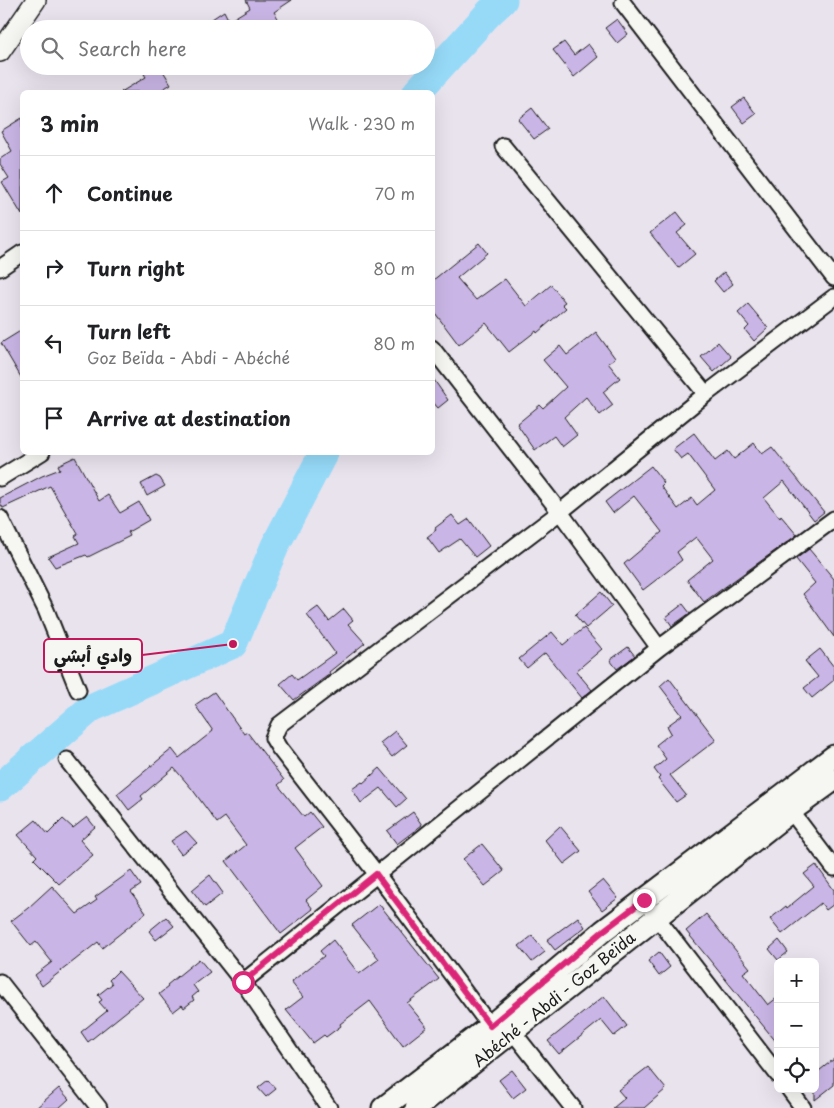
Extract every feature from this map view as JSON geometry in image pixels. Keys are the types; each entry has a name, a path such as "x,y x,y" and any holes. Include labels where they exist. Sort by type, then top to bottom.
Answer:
{"main road":[{"path":"383,1108 490,1026 603,931 650,908 834,756"},
{"name":"Abéché - Abdi - Goz Beïda","path":"416,1108 513,1032 650,908 834,780"}],"street":[{"path":"22,20 36,0"},
{"path":"623,3 834,278"},
{"path":"0,52 20,23"},
{"path":"503,146 706,394"},
{"path":"0,268 20,254"},
{"path":"490,1026 279,748 273,738 276,730 279,724 560,512 706,394 834,297"},
{"path":"435,352 560,512 659,648"},
{"path":"0,478 37,455"},
{"path":"0,518 46,610 78,690"},
{"path":"243,982 659,648 834,518"},
{"path":"67,760 243,982 329,1108"},
{"path":"790,811 834,868"},
{"path":"650,908 774,1070"},
{"path":"0,982 100,1108"},
{"path":"513,1032 573,1108"},
{"path":"792,1093 803,1108"}],"building":[{"path":"246,0 292,0 274,12 279,20 231,20 250,8"},
{"path":"224,11 228,20 212,20 212,19"},
{"path":"617,19 628,34 617,43 605,28"},
{"path":"564,42 574,55 588,44 598,57 574,77 553,50"},
{"path":"145,75 166,75 171,84 161,90 124,90 146,77"},
{"path":"744,98 756,114 744,123 732,107"},
{"path":"532,108 548,129 534,139 518,119"},
{"path":"20,119 20,212 2,182 9,178 0,164 0,159 12,151 1,131"},
{"path":"677,212 687,225 677,233 695,254 678,268 650,233"},
{"path":"479,243 487,253 457,278 476,300 505,279 526,306 551,285 565,302 562,304 566,308 537,333 536,331 509,352 486,323 459,345 435,313 435,279"},
{"path":"724,272 733,284 723,292 714,281"},
{"path":"748,304 768,328 754,341 745,330 749,326 738,313"},
{"path":"20,331 20,376 1,343"},
{"path":"596,332 615,358 608,363 620,378 603,392 613,405 600,415 586,397 564,417 577,435 562,447 554,436 535,450 517,424 540,405 543,408 566,387 543,360 560,346 567,355"},
{"path":"718,342 731,357 714,372 701,357"},
{"path":"435,381 448,400 438,408 435,404"},
{"path":"694,433 715,461 728,451 734,459 754,443 762,454 772,447 824,512 814,520 784,481 764,498 797,535 704,602 687,580 713,559 696,537 677,552 682,560 643,590 624,564 662,532 634,496 613,513 605,502 651,466 664,483 661,486 678,509 692,498 697,505 715,490 688,454 681,459 673,449"},
{"path":"75,457 99,501 108,495 120,513 139,502 149,520 128,532 130,536 88,557 86,555 55,567 48,557 79,543 75,536 78,534 50,486 3,508 0,498 42,476 60,469 58,465"},
{"path":"156,476 160,478 165,486 147,496 141,484"},
{"path":"452,515 460,525 469,519 489,546 475,557 460,539 439,553 427,537"},
{"path":"809,549 834,579 834,637 803,594 815,583 796,559"},
{"path":"601,592 612,606 586,628 575,615"},
{"path":"683,604 690,613 672,626 666,617"},
{"path":"318,607 329,621 344,609 353,620 348,624 365,643 329,672 330,674 294,700 280,684 292,674 297,680 335,653 307,615"},
{"path":"584,628 602,649 576,671 592,690 582,698 545,653 527,668 519,659 552,632 563,645"},
{"path":"628,647 635,656 617,669 610,660"},
{"path":"820,649 834,667 834,680 812,698 804,688 818,677 805,661"},
{"path":"669,678 716,740 670,775 686,795 676,802 658,779 660,777 654,769 666,759 656,745 671,733 667,726 682,715 660,686"},
{"path":"214,692 244,734 247,732 284,780 278,785 304,817 310,812 322,827 295,848 323,886 306,900 313,909 281,934 226,861 246,845 225,817 217,823 174,768 141,796 143,799 129,810 117,794 172,749 179,758 213,731 195,705"},
{"path":"395,731 407,745 392,757 380,743"},
{"path":"380,768 406,799 397,807 381,788 361,803 352,789 363,783"},
{"path":"413,812 422,825 397,844 387,831"},
{"path":"87,817 95,827 80,840 93,855 59,884 34,859 37,856 18,835 36,820 48,834 63,819 73,828"},
{"path":"560,826 581,851 564,864 545,840"},
{"path":"186,831 197,843 181,854 171,841"},
{"path":"482,844 504,871 485,886 463,859"},
{"path":"816,865 834,890 834,904 826,910 821,903 782,934 770,919 814,886 804,874"},
{"path":"131,871 141,885 131,892 146,913 102,948 98,942 42,986 35,975 52,962 36,942 31,946 11,921 52,886 77,914 97,900 95,897"},
{"path":"210,875 223,893 205,907 192,890"},
{"path":"603,880 618,898 602,910 588,892"},
{"path":"379,904 439,979 407,1003 427,1027 403,1046 370,1001 340,1024 341,1026 326,1037 324,1035 313,1043 286,1010 303,997 291,982 324,956 320,951 333,940 359,974 379,959 352,925"},
{"path":"706,914 750,968 743,973 768,1005 774,1000 774,1039 686,931"},
{"path":"166,917 174,926 156,940 149,931"},
{"path":"578,917 585,927 555,950 547,940"},
{"path":"532,936 545,952 532,962 519,946"},
{"path":"779,940 788,952 780,958 776,958 769,949"},
{"path":"659,952 670,967 659,976 648,961"},
{"path":"199,959 210,972 193,985 198,992 192,997 194,1000 184,1008 182,1005 173,1012 159,994 168,987 167,985"},
{"path":"118,971 143,998 88,1042 81,1032 107,1011 99,1002 102,1000 98,995 112,984 109,980"},
{"path":"604,996 627,1026 614,1036 601,1020 559,1054 548,1041"},
{"path":"834,1059 834,1085 815,1100 815,1093 819,1093 819,1071"},
{"path":"648,1067 666,1089 644,1108 613,1108 625,1098 618,1090"},
{"path":"512,1070 526,1088 513,1098 499,1080"},
{"path":"268,1080 276,1089 266,1097 258,1088"},
{"path":"59,1088 69,1099 59,1108 36,1108"}],"waterway":[{"path":"435,72 503,0"},
{"path":"419,90 432,75"},
{"path":"0,787 91,708 233,644 275,546 322,455"}],"place":[{"name":"وادي أبشي","path":"233,644"}],"route":[{"path":"243,982 376,874 490,1026 603,931 644,900"}]}
